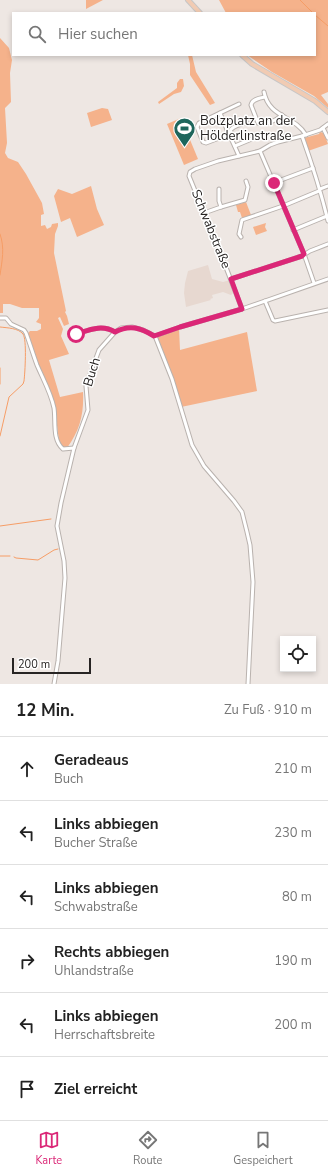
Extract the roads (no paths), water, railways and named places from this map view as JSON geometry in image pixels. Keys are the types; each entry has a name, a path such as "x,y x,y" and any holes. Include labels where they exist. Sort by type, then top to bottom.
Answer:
{"main road":[{"path":"188,0 199,12"},
{"path":"243,56 252,64 309,97 328,112"}],"street":[{"path":"264,92 271,108 292,120 302,128 328,221"},
{"path":"265,97 254,100 251,103 258,123 262,124 277,119 282,115"},
{"path":"239,104 199,122 197,127 203,142 206,143 229,134 231,129 247,122"},
{"path":"220,113 239,156 260,151 278,142 320,130 328,124"},
{"path":"323,128 328,138"},
{"path":"234,146 254,138"},
{"path":"260,151 304,254 314,283"},
{"name":"Schwabstraße","path":"239,156 195,168 190,172 189,176 242,309"},
{"path":"274,183 313,168"},
{"path":"204,213 245,200 248,187 246,181"},
{"path":"241,237 239,234 242,220 283,206 328,186"},
{"path":"219,189 219,201 221,207"},
{"path":"293,230 327,216"},
{"path":"231,279 302,256 328,244"},
{"path":"154,336 242,309 328,279"},
{"path":"265,301 273,320 276,321 328,310"},
{"path":"0,318 6,318 11,324 24,330 26,333 52,402 57,440 64,449 74,448"},
{"path":"76,334 97,328 105,328 115,332 121,328 132,327 143,330 154,336 172,379 192,445 199,459 242,512 250,545 253,582 248,684"},
{"name":"Buch","path":"54,684 58,661 64,578 64,561 56,526 74,448 88,410 86,386 99,350 115,332"}],"waterway":[{"path":"300,0 312,12"},
{"path":"316,16 328,26"},
{"path":"0,234 3,249 0,275"},
{"path":"0,327 16,329 23,334 25,342 24,381 23,384 9,397 0,436"},
{"path":"0,368 0,384"},
{"path":"0,526 51,519"},
{"path":"14,557 38,560 58,549"},
{"path":"0,556 10,556"}],"place":[{"name":"Bolzplatz an der Hölderlinstraße","path":"185,148"}]}
